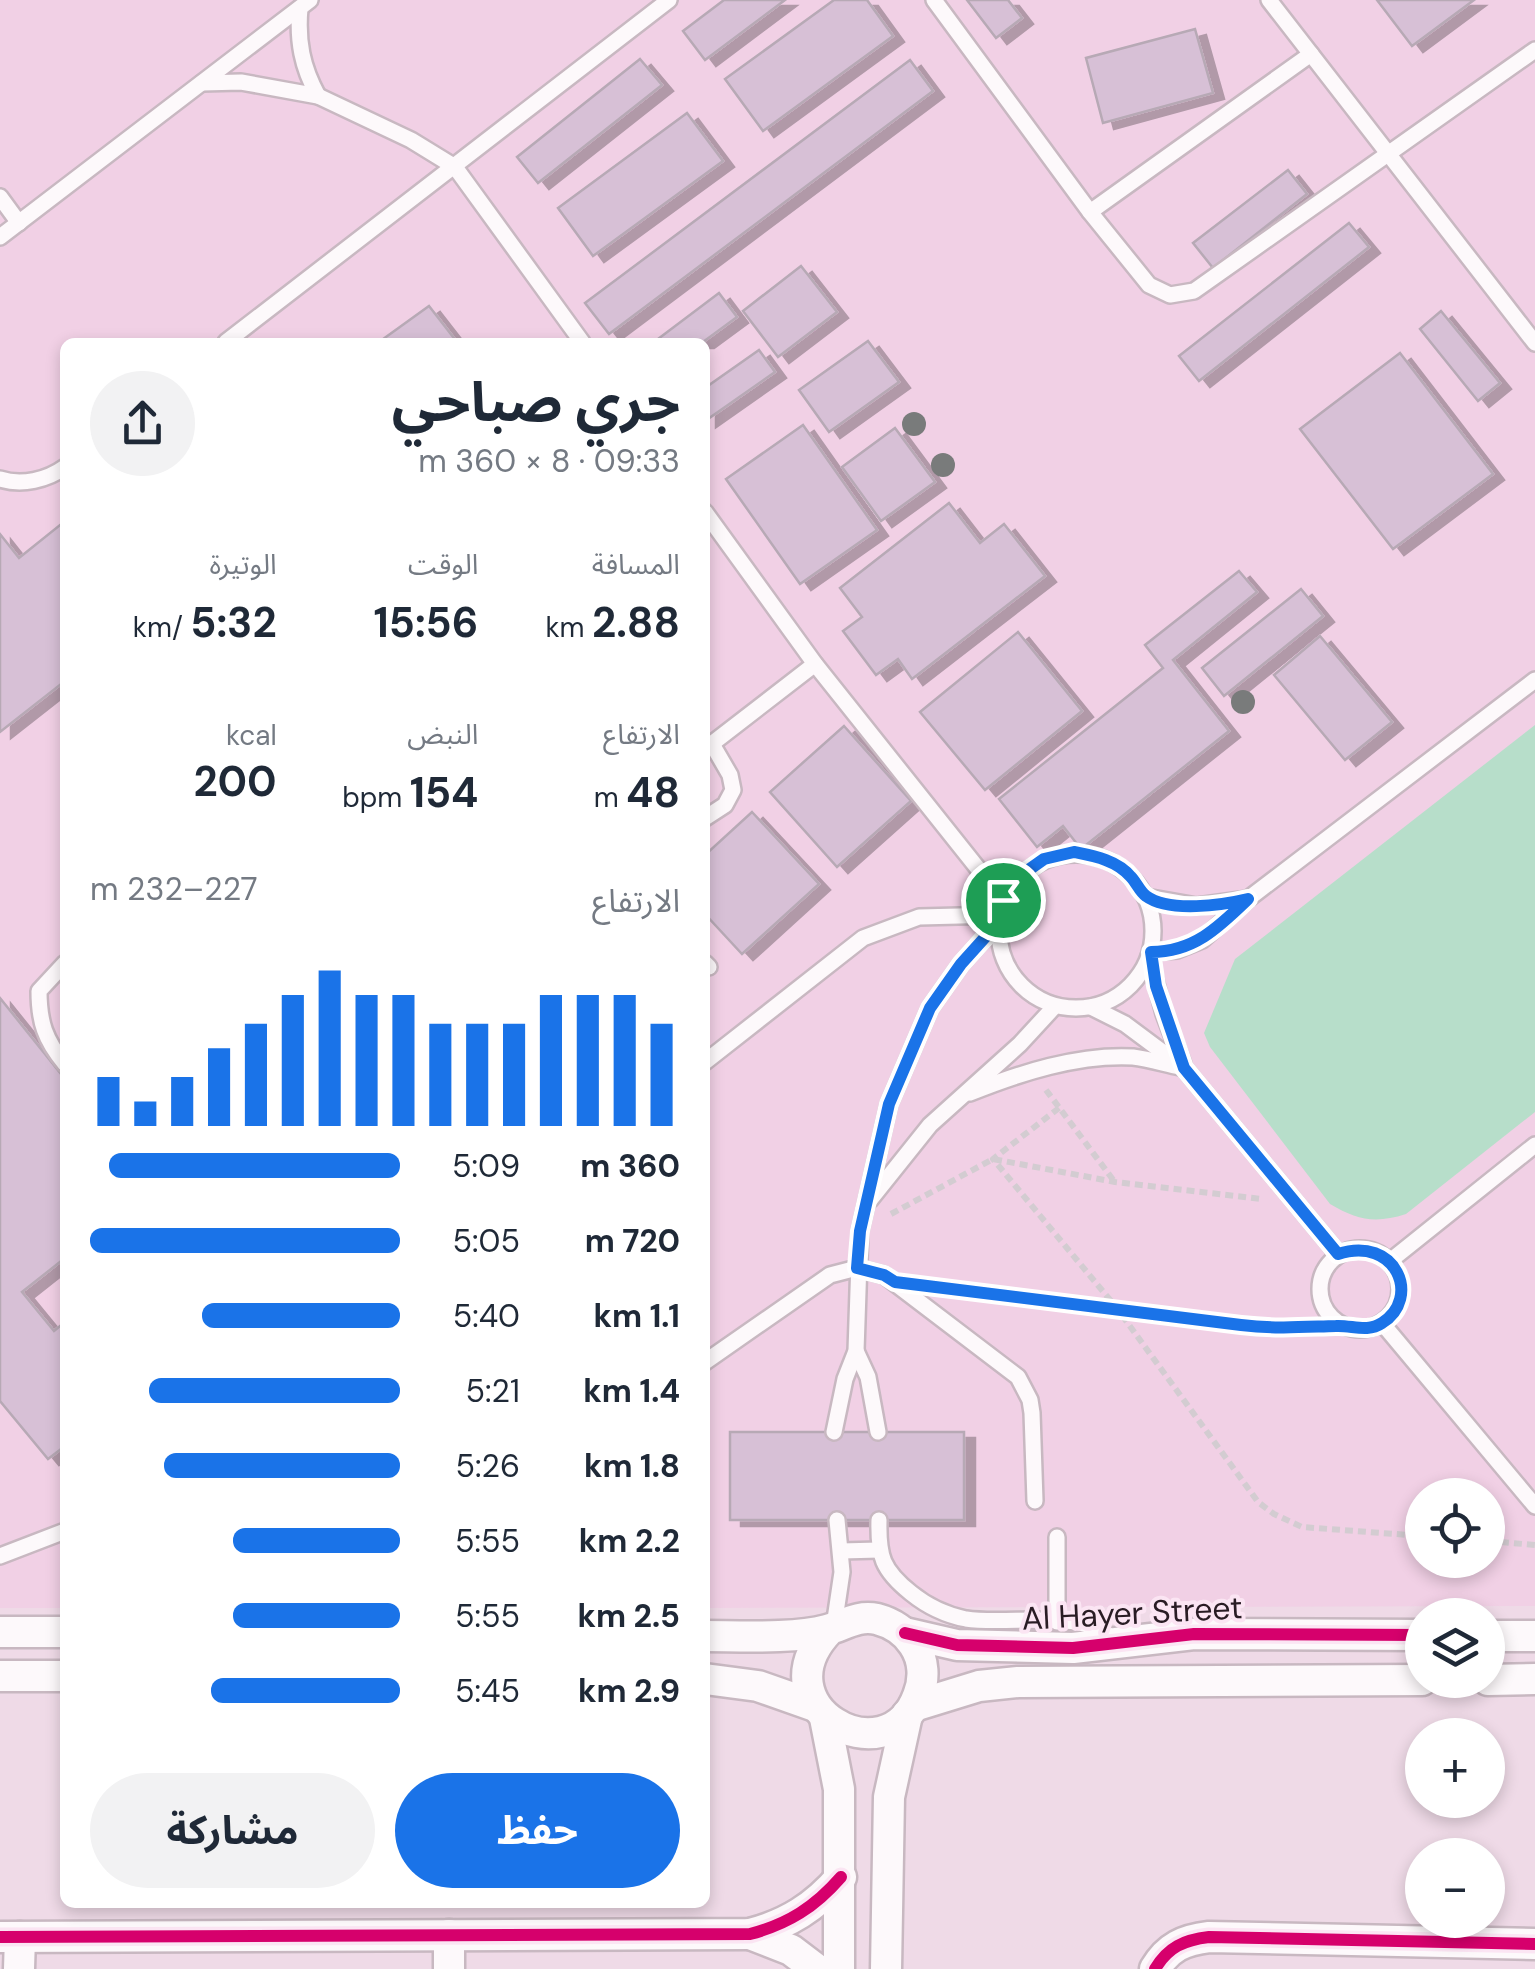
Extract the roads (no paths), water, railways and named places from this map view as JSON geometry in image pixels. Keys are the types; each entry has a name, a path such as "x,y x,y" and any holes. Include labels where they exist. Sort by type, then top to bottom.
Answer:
{"street":[{"path":"710,1636 831,1628 863,1618 892,1625 914,1644 923,1671 922,1686 911,1710 889,1797 886,1969"},
{"path":"831,1628 809,1658 809,1691 820,1712 836,1765 841,1877 839,1969"},
{"path":"0,1632 60,1632"},
{"name":"Al Hayer Street","path":"905,1633 957,1645 1073,1648 1194,1634 1405,1635"},
{"path":"1505,1636 1535,1636"},
{"path":"0,1676 60,1676"},
{"path":"710,1680 758,1686 820,1712 840,1728 858,1733 893,1726 911,1710"},
{"name":"Al Hayer Street","path":"911,1710 979,1686 1018,1682 1405,1680"},
{"path":"1505,1680 1535,1680"},
{"path":"19,1969 10,1937 750,1934 801,1914 841,1877"},
{"path":"750,1934 791,1950 816,1969"},
{"path":"449,1935 449,1969"},
{"path":"1155,1969 1170,1949 1188,1939 1209,1937 1535,1944"}],"lane":[{"path":"231,338 669,0"},
{"path":"934,0 1090,212 1150,285 1159,292 1182,296 1194,292 1535,50"},
{"path":"1269,0 1535,343"},
{"path":"305,4 299,45 318,96"},
{"path":"0,237 305,4"},
{"path":"1090,212 1310,54"},
{"path":"202,83 241,82 318,96 411,140 455,167 579,338"},
{"path":"0,197 19,222"},
{"path":"0,479 12,483 50,478 60,470"},
{"path":"710,519 999,913 1003,960 1023,989 1055,1006 1091,1007 1110,1001 1140,975 1150,955 1154,924 1146,896 1128,873 1103,858 1074,852 1044,859 1020,876 999,913 930,1008 907,1056 884,1120 860,1231 856,1352 841,1393 834,1432"},
{"path":"710,746 816,664"},
{"path":"1150,955 1202,940 1248,899 1535,680"},
{"path":"710,748 730,774 733,790 725,804 710,814"},
{"path":"1146,896 1197,906 1248,899"},
{"path":"710,1058 863,938 918,918 999,913"},
{"path":"1150,955 1164,1014 1184,1068"},
{"path":"60,968 39,991 39,1015 47,1042 60,1058"},
{"path":"867,1203 955,1099 1020,1044 1055,1006"},
{"path":"1091,1007 1125,1024 1184,1068 1338,1254"},
{"path":"955,1099 1072,1062 1133,1058 1184,1068"},
{"path":"1390,1261 1535,1145"},
{"path":"1356,1248 1375,1250 1390,1261 1401,1282 1398,1306 1382,1323 1362,1330 1341,1326 1326,1311 1319,1290 1324,1270 1338,1254 1356,1248"},
{"path":"710,1359 830,1275 857,1268 884,1275 1018,1377 1032,1413 1035,1501"},
{"path":"1382,1323 1535,1506"},
{"path":"856,1352 868,1378 878,1432"},
{"path":"831,1628 840,1596 837,1520"},
{"path":"879,1520 878,1550 884,1565 900,1585 943,1612 967,1619 1089,1625 1110,1635 1118,1644"},
{"path":"0,1556 60,1532"},
{"path":"1056,1536 1056,1622"},
{"path":"840,1551 878,1550"}]}
